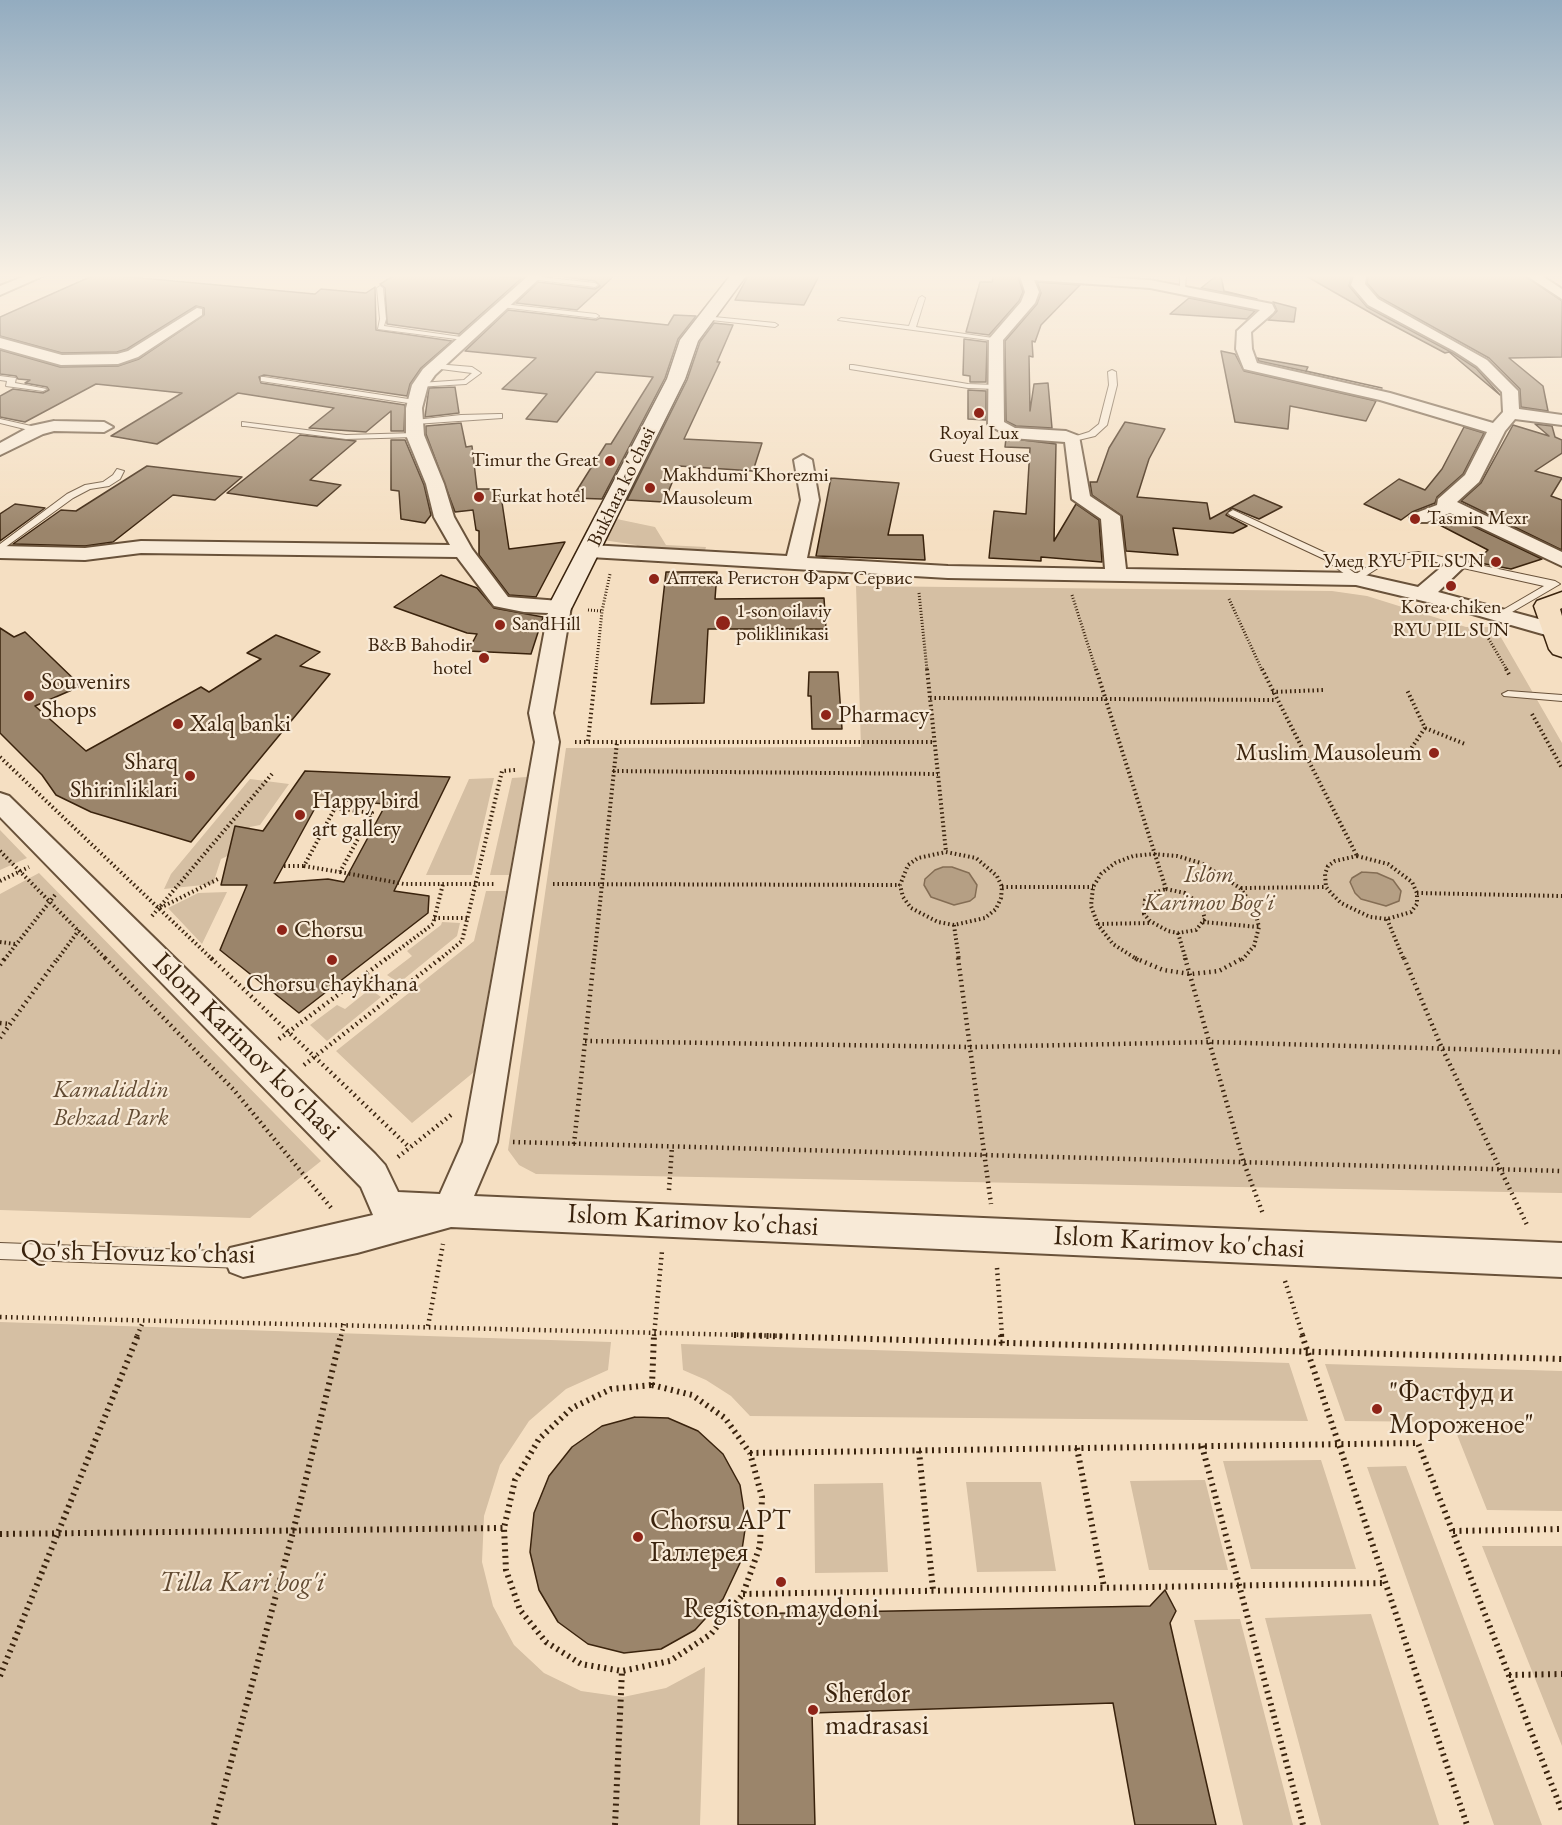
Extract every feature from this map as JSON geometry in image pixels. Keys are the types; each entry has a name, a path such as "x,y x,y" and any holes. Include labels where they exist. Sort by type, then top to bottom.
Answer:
{"main road":[{"path":"1559,588 1546,606 1559,637"}],"street":[{"path":"441,361 418,393 415,428 444,517 463,550 501,602 524,606 560,607 544,742 523,884 480,1142 450,1211"},
{"name":"Bukhara ko'chasi","path":"560,607 590,551 633,459 676,379 682,361"},
{"path":"993,361 996,424 1002,430 1011,433 1066,436 1074,440 1081,499 1110,516 1116,574"},
{"path":"1248,361 1250,366 1384,396 1497,429"},
{"path":"1477,361 1498,377 1510,391 1511,413 1497,429 1473,478 1445,503 1448,507 1562,560"},
{"path":"1511,413 1562,420"},
{"path":"0,450 37,430 54,426 104,427"},
{"path":"795,564 810,500 803,460"},
{"path":"1420,518 1448,507"},
{"path":"0,550 85,554 141,547 463,550"},
{"path":"590,551 948,572 1356,579 1424,594 1500,616 1559,637"},
{"path":"1424,594 1458,563"},
{"name":"Islom Karimov ko'chasi","path":"0,802 373,1176 388,1208 1553,1259"},
{"name":"Qo'sh Hovuz ko'chasi","path":"243,1260 357,1236 450,1211"}],"lane":[{"path":"264,379 418,393 466,382 477,373 477,370 472,369 436,366"},
{"path":"853,367 968,386 996,387"},
{"path":"1074,440 1092,434 1103,425 1113,385 1112,372"},
{"path":"0,378 13,380 9,384 43,389"},
{"path":"245,424 346,437 415,428 461,417 499,416"},
{"path":"0,421 37,430"},
{"path":"0,550 70,496 88,487 106,484 117,477 120,471"},
{"path":"1233,513 1327,557 1356,579 1387,558 1418,555 1559,588"},
{"path":"1500,616 1559,588"},
{"path":"1508,694 1562,698"},
{"name":"Qo'sh Hovuz ko'chasi","path":"0,1251 243,1260"}],"path":[{"path":"588,741 602,611 613,552"},
{"path":"919,592 946,852"},
{"path":"1071,594 1166,889"},
{"path":"1227,595 1272,692 1357,856"},
{"path":"1272,692 1324,690"},
{"path":"1407,690 1425,728 1465,744"},
{"path":"930,698 1104,697 1276,700"},
{"path":"1404,759 1425,728"},
{"path":"281,1082 397,995 462,941 502,771 544,742 934,742"},
{"path":"574,1144 616,742"},
{"path":"0,757 410,1148"},
{"path":"613,771 938,774"},
{"path":"135,937 272,774"},
{"path":"304,866 335,808 372,813 340,872"},
{"path":"0,851 233,1089 332,1209"},
{"path":"946,852 976,858 997,876 1002,887 1001,898 991,914 970,923 954,925 923,916 911,908 903,897 900,885 902,875 918,858 946,852"},
{"path":"1153,854 1177,856 1201,862 1240,888 1254,907 1259,927 1254,946 1241,961 1219,971 1191,974 1163,970 1136,959 1113,944 1097,924 1091,906 1093,887 1101,873 1115,863 1132,856 1153,854"},
{"path":"1357,856 1394,868 1412,882 1417,893 1417,904 1411,912 1401,917 1387,919 1355,912 1341,903 1326,887 1325,874 1328,866 1335,861 1357,856"},
{"path":"284,866 304,866 404,884 900,885"},
{"path":"0,965 72,874"},
{"path":"158,908 219,879"},
{"path":"255,1057 433,924 442,884"},
{"path":"1002,887 1093,887"},
{"path":"1240,888 1326,887"},
{"path":"1166,889 1176,890 1194,898 1204,912 1203,922 1196,930 1168,932 1152,922 1144,914 1145,900 1150,894 1166,889"},
{"path":"1417,893 1562,896"},
{"path":"0,1038 99,903"},
{"path":"434,918 468,918"},
{"path":"1387,919 1441,1046 1498,1168 1553,1259"},
{"path":"1097,924 1152,922"},
{"path":"1203,922 1259,927"},
{"path":"954,925 985,1156"},
{"path":"1178,933 1244,1163 1275,1247 1338,1444 1467,1825"},
{"path":"0,942 15,944"},
{"path":"366,975 397,995"},
{"path":"0,1023 10,1024"},
{"path":"585,1041 971,1047 1211,1042 1441,1046 1562,1052"},
{"path":"480,1142 1562,1171"},
{"path":"652,1385 654,1334 672,1147"},
{"path":"428,1326 450,1211"},
{"path":"0,1317 143,1322 428,1326 1562,1359"},
{"path":"0,1676 143,1322"},
{"path":"214,1825 293,1532 344,1324"},
{"path":"652,1385 692,1395 725,1418 750,1453 762,1497 760,1546 743,1594 711,1634 670,1662 622,1671 581,1664 546,1642 520,1610 509,1580 506,1570 504,1528 515,1480 539,1439 572,1408 612,1389 652,1385"},
{"path":"750,1453 1418,1443 1562,1812"},
{"path":"1202,1446 1304,1825"},
{"path":"1077,1448 1104,1587"},
{"path":"919,1451 933,1590"},
{"path":"0,1534 504,1528"},
{"path":"1454,1532 1562,1529"},
{"path":"743,1594 1385,1582"},
{"path":"615,1825 622,1671"},
{"path":"1509,1675 1562,1674"}],"green space":[{"path":"612,518 655,527 666,545 706,547 704,554 642,551 636,545 603,540"},
{"name":"Islom Karimov Bog'i","path":"856,586 1332,591 1367,596 1466,627 1495,627 1562,743 1562,1193 536,1174 519,1165 508,1150 566,748 861,747"},
{"path":"527,777 509,875 490,875 512,778"},
{"path":"494,778 472,875 426,875 469,779"},
{"path":"250,779 289,784 260,825 250,827 232,854 221,859 213,884 164,889 171,874"},
{"path":"0,830 27,858 0,870"},
{"name":"Kamaliddin Behzad Park","path":"39,873 321,1161 250,1218 0,1210 0,894"},
{"path":"486,891 506,891 474,1072 412,1123 336,1051 474,941"},
{"path":"227,892 202,944 168,908 198,893"},
{"path":"442,922 460,923 457,936 399,983 387,975 412,956 407,951"},
{"path":"370,989 381,997 327,1041 310,1025 337,1005 345,1009"},
{"name":"Tilla Kari bog'i","path":"0,1322 611,1342 608,1370 566,1389 529,1421 500,1465 484,1516 482,1562 493,1606 514,1645 544,1673 581,1691 623,1697 666,1688 705,1667 700,1825 0,1825"},
{"path":"681,1344 1289,1363 1308,1421 750,1416 731,1396 706,1380 683,1370"},
{"path":"1325,1364 1562,1371 1562,1511 1487,1510 1452,1422 1345,1421"},
{"path":"1321,1460 1356,1569 1251,1569 1223,1461"},
{"path":"1406,1466 1542,1825 1494,1825 1367,1467"},
{"path":"1205,1480 1228,1570 1149,1570 1130,1481"},
{"path":"966,1482 1041,1482 1056,1571 977,1572"},
{"path":"883,1483 888,1572 815,1573 814,1484"},
{"path":"1482,1546 1562,1546 1562,1746"},
{"path":"1371,1614 1439,1825 1321,1825 1265,1618"},
{"path":"1240,1619 1293,1825 1243,1825 1194,1620"}],"shaded area":[{"path":"952,867 969,873 977,885 975,897 970,901 954,905 931,897 924,885 925,879 935,870"},
{"path":"1362,872 1377,873 1393,880 1401,891 1399,901 1386,906 1361,899 1350,882"}],"building":[{"path":"0,361 39,361 60,367 118,366 132,361 429,361 410,384 407,396 264,375 259,377 261,383 405,405 404,431 391,431 391,411 366,432 309,428 334,408 238,393 157,444 111,436 182,393 96,384 25,422 0,417 0,396 13,389 43,393 49,390 47,387 25,383 30,380 0,374"},
{"path":"533,361 671,361 665,378 602,499 572,498 606,444 611,444 653,377 596,372 557,422 526,419 547,394 502,389"},
{"path":"693,361 720,362 684,439 762,443 753,471 679,466 664,502 627,500 687,380"},
{"path":"963,361 987,361 986,382 970,382 970,376 963,375"},
{"path":"1005,361 1029,361 1030,411 1034,384 1048,383 1052,428 1016,426 1006,421"},
{"path":"1223,361 1239,361 1244,371 1376,401 1366,421 1290,406 1288,429 1235,422"},
{"path":"1260,361 1275,361 1308,367 1306,371 1382,388"},
{"path":"1460,361 1466,361 1476,368 1500,395"},
{"path":"1492,361 1513,361 1543,386 1548,411 1521,407 1520,389"},
{"path":"455,387 459,413 425,417 429,388"},
{"path":"968,390 986,391 986,420 968,419"},
{"path":"1125,422 1165,429 1149,459 1137,497 1207,503 1210,519 1254,495 1282,507 1259,519 1232,508 1226,515 1247,526 1233,533 1173,528 1178,555 1126,551 1122,516 1092,495 1090,482 1097,482 1109,448"},
{"path":"461,423 466,447 472,446 477,489 500,489 509,549 565,542 536,597 509,595 479,555 479,531 476,530 473,510 455,512 426,434 426,426"},
{"path":"1535,424 1552,426 1555,437 1562,440 1562,453 1535,471 1562,478 1551,496 1562,500 1562,550 1461,501 1481,483 1513,425 1549,436"},
{"path":"1464,427 1484,433 1463,474 1437,497 1435,503 1412,512 1401,520 1364,504 1399,479 1425,490 1442,469"},
{"path":"300,435 356,441 310,480 341,485 317,506 227,493"},
{"path":"1006,438 1056,444 1054,541 1076,504 1099,520 1102,562 1041,557 1041,561 989,558 994,511 1026,514 1030,448 1005,447"},
{"path":"391,440 405,440 424,485 431,515 425,523 401,519 399,491 391,490"},
{"path":"147,466 242,477 215,500 173,495 113,542 85,546 13,544 61,510 76,511"},
{"path":"831,478 899,483 888,535 923,535 925,560 816,556"},
{"path":"15,504 45,508 0,541 0,514"},
{"path":"1450,515 1542,559 1511,569 1475,562 1488,550 1434,522"},
{"path":"666,572 717,572 715,599 824,598 826,629 708,629 704,703 651,704"},
{"path":"441,575 477,588 494,608 543,617 531,654 468,651 477,634 467,633 394,607"},
{"path":"0,628 14,637 25,632 81,686 35,706 86,751 201,687 209,692 261,659 247,653 276,635 320,652 300,666 330,674 191,842 91,812 56,795 42,775 0,733"},
{"path":"809,672 838,672 842,729 812,729 811,696 808,696"},
{"path":"305,771 450,777 394,891 429,896 428,913 299,1013 220,950 247,885 221,885 235,826 263,831","holes":["320,799 386,804 344,882 328,879 274,883"]},
{"name":"Chorsu АРТ Галлерея","path":"635,1417 668,1418 698,1431 723,1454 740,1485 746,1523 740,1563 723,1599 695,1630 661,1649 624,1653 588,1644 558,1622 539,1590 530,1552 534,1513 549,1476 572,1447 602,1426"},
{"name":"Sherdor madrasasi","path":"1165,1590 1176,1611 1170,1623 1216,1825 1135,1825 1113,1703 812,1713 815,1825 738,1825 739,1614 1150,1606"}],"place":[{"name":"Royal Lux Guest House","path":"979,413"},
{"name":"Timur the Great","path":"610,461"},
{"name":"Makhdumi Khorezmi Mausoleum","path":"650,488"},
{"name":"Furkat hotel","path":"479,497"},
{"name":"Tasmin Mexr","path":"1415,519"},
{"name":"Умед RYU PIL SUN","path":"1496,562"},
{"name":"Аптека Регистон Фарм Сервис","path":"654,579"},
{"name":"Korea chiken RYU PIL SUN","path":"1451,586"},
{"name":"1-son oilaviy poliklinikasi","path":"723,623"},
{"name":"SandHill","path":"500,625"},
{"name":"B&B Bahodir hotel","path":"484,658"},
{"name":"Souvenirs Shops","path":"29,696"},
{"name":"Pharmacy","path":"826,715"},
{"name":"Xalq banki","path":"178,724"},
{"name":"Muslim Mausoleum","path":"1434,753"},
{"name":"Sharq Shirinliklari","path":"190,776"},
{"name":"Happy bird art gallery","path":"300,815"},
{"name":"Chorsu","path":"282,930"},
{"name":"Chorsu chaykhana","path":"332,960"},
{"name":"\"Фастфуд и Мороженое\"","path":"1377,1409"},
{"name":"Chorsu АРТ Галлерея","path":"638,1537"},
{"name":"Registon maydoni","path":"781,1582"},
{"name":"Sherdor madrasasi","path":"813,1710"}]}
